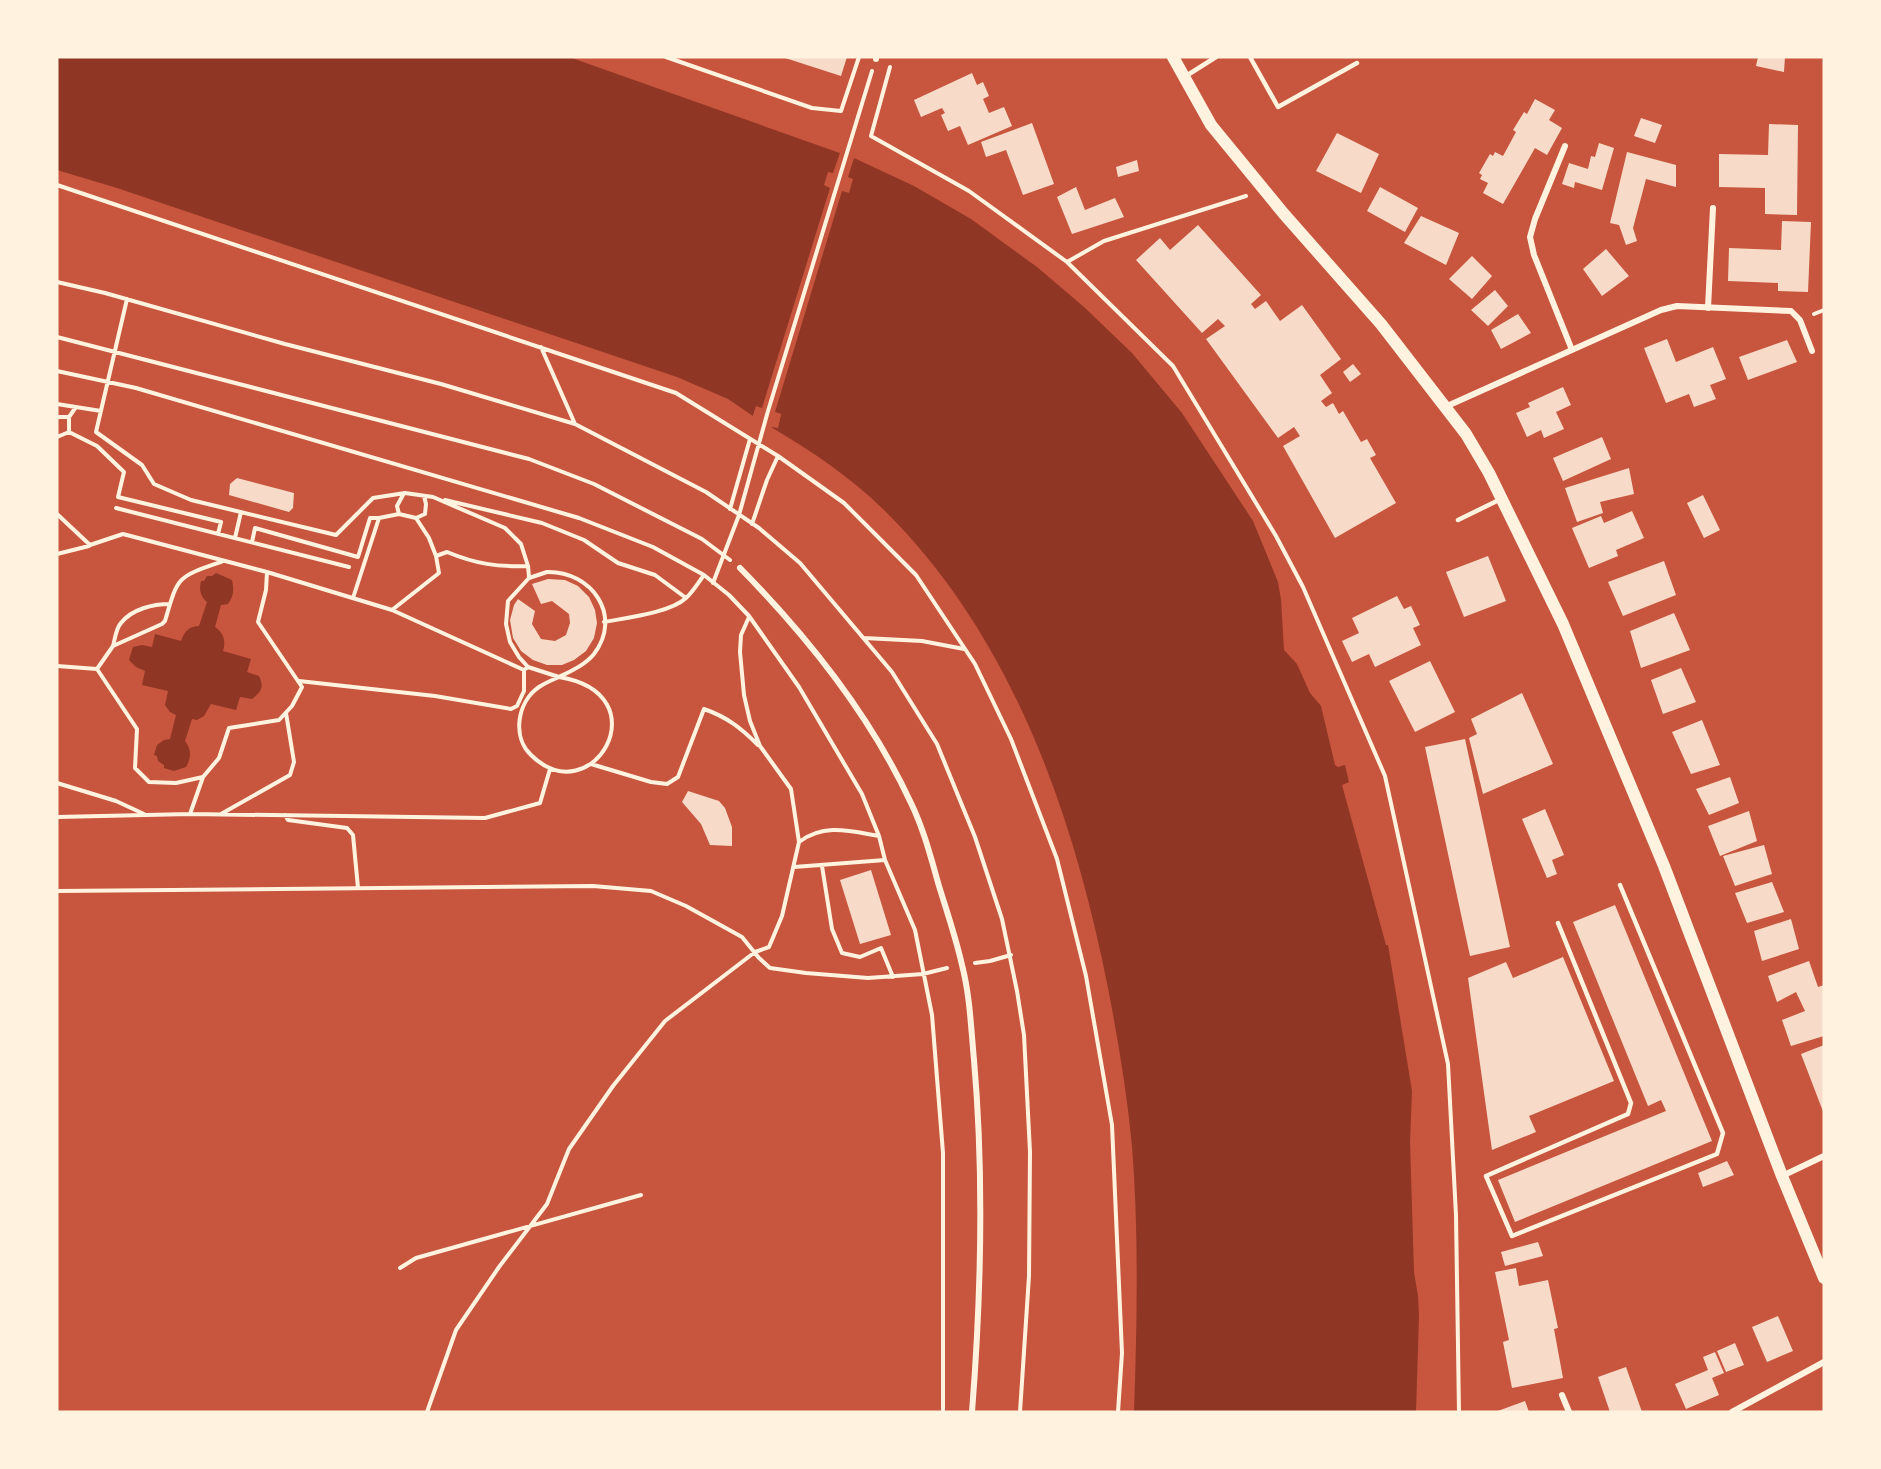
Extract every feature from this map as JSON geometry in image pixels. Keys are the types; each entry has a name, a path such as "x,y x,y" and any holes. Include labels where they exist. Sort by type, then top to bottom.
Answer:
{"main road":[{"path":"1173,57 1211,125 1284,214 1381,324 1466,434 1501,499 1563,624 1664,866 1782,1176 1824,1278"}],"street":[{"path":"1565,146 1534,219 1530,237 1534,255 1572,350"},
{"path":"1708,308 1713,208"},
{"path":"1445,407 1661,310 1677,306 1791,311 1800,320 1812,351"},
{"path":"740,568 818,655 858,711 894,771 912,804 925,837 962,964 967,992 977,1101 980,1236 972,1412"},
{"path":"1782,1176 1824,1156"},
{"path":"1732,1412 1824,1362"},
{"path":"1562,1395 1569,1412"}],"lane":[{"path":"1183,78 1216,57"},
{"path":"1250,57 1278,107 1358,63"},
{"path":"1458,520 1501,499"},
{"path":"1558,923 1631,1103 1628,1114 1486,1176 1512,1236 1717,1154 1723,1133 1620,885"}],"path":[{"path":"666,57 813,108 840,111 859,57"},
{"path":"891,63 871,136 969,191 1067,262 1173,366 1276,536 1304,587 1385,776 1448,1064 1456,1215 1459,1412"},
{"path":"713,583 740,514 768,411 873,67"},
{"path":"57,185 676,393 778,456 844,503 915,575 975,664 1011,739 1057,859 1086,976 1113,1125 1122,1353 1118,1412"},
{"path":"1067,262 1104,241 1247,196"},
{"path":"57,282 441,384 575,424 706,492 752,524 778,456"},
{"path":"127,299 96,432 142,465 154,484 191,500 336,535 374,498 405,493 433,497 542,523 584,540 618,563 655,575 686,598"},
{"path":"57,337 529,459 594,484 702,539 725,556"},
{"path":"540,346 575,424"},
{"path":"57,371 136,388 579,518 653,547 704,575 729,595 749,616 799,687 856,784 879,836 885,860 915,930 932,1015 943,1153 943,1412"},
{"path":"57,404 101,411"},
{"path":"69,432 69,417 76,407"},
{"path":"57,417 69,417"},
{"path":"57,437 69,432 97,446 124,472 118,497 221,522 218,534"},
{"path":"730,509 750,439"},
{"path":"399,514 397,506 405,493"},
{"path":"252,542 255,528 358,557 370,518 399,514 416,518 425,514 424,496"},
{"path":"433,497 505,528 521,544 529,577"},
{"path":"116,508 349,567"},
{"path":"235,538 241,512"},
{"path":"57,514 90,545"},
{"path":"353,598 379,518"},
{"path":"392,610 439,573 429,538 416,518"},
{"path":"57,554 123,534 222,562 267,572 392,610 526,668 559,677 585,683 598,692 606,702 611,716 609,742 601,756 590,764 579,770 560,771 541,765 527,751 519,726 528,698 538,687 559,677 589,660 596,651 604,632 603,609 596,593 576,576 553,572 529,578 508,601 506,624 510,642 526,668 524,691 517,706 511,709 435,696 298,681"},
{"path":"436,556 447,552 468,561 496,567 528,566"},
{"path":"113,646 162,624 165,621 174,587 188,573 222,562"},
{"path":"190,814 203,777 219,758 229,728 279,720 302,687 258,622 266,590 267,572"},
{"path":"603,622 676,605 686,598 704,575"},
{"path":"97,669 113,646 120,623 136,611 159,604 170,604"},
{"path":"749,616 741,635 740,652 744,695 750,722 760,746"},
{"path":"863,638 922,641 965,649"},
{"path":"57,666 97,669"},
{"path":"97,669 137,729 135,768 149,782 176,783 203,777"},
{"path":"427,1412 456,1330 547,1204 569,1149 613,1086 665,1021 755,952 769,946 782,916 800,842 791,789 760,746 742,729 728,718 704,709 678,777 668,784 651,782 590,764"},
{"path":"220,814 290,775 294,762 286,713"},
{"path":"57,817 220,814 485,818 540,803 550,769"},
{"path":"57,783 116,801 145,815"},
{"path":"285,815 288,820 347,828 353,836 358,888"},
{"path":"800,842 810,833 825,830 879,836"},
{"path":"794,867 885,860"},
{"path":"822,866 832,928 842,953 860,957 881,948 893,977"},
{"path":"57,891 593,886 651,891 686,906 742,937 770,968 783,971 868,978 893,977 923,974 962,964 990,962 1011,956"},
{"path":"400,1268 417,1258 641,1195"}],"shaded area":[{"path":"57,57 569,57 854,158 914,186 971,219 1037,267 1084,307 1132,353 1182,413 1253,521 1278,582 1284,650 1297,664 1310,693 1321,706 1335,765 1338,767 1345,765 1349,782 1342,785 1386,945 1388,945 1412,1091 1410,1142 1414,1272 1419,1316 1416,1412 1134,1412 1136,1213 1128,1106 1108,988 1077,859 1032,733 1003,673 970,616 931,563 887,513 832,466 771,427 778,427 781,414 756,407 753,416 728,399 677,377 117,188 57,170"},
{"path":"216,573 232,580 233,586 230,601 228,604 221,605 215,627 224,638 223,651 251,659 247,672 259,676 261,689 252,699 240,697 236,710 211,704 204,716 197,720 192,719 185,741 190,751 189,760 186,767 174,771 164,768 164,765 154,755 157,745 170,739 176,715 170,712 165,705 168,691 142,685 145,671 136,667 129,660 133,647 142,645 152,647 155,634 181,641 187,630 199,626 207,602 201,592 201,581"}],"pier":[{"path":"841,150 855,155 848,177 853,179 849,193 842,191 775,412 781,414 778,428 772,427 772,431 769,426 776,425 778,416 758,410 756,418 753,416 756,406 762,408 830,188 824,185 828,172 833,173"}],"building":[{"path":"782,57 847,57 841,76"},
{"path":"1758,57 1785,57 1784,72 1756,66"},
{"path":"972,73 977,85 983,82 989,96 983,99 989,113 1004,107 1012,126 968,145 960,126 948,131 941,115 945,113 942,108 921,117 914,100"},
{"path":"1535,99 1555,110 1549,120 1562,128 1547,155 1535,148 1503,204 1483,193 1488,183 1480,179 1482,175 1479,173 1490,154 1493,156 1495,152 1503,156 1516,132 1513,130 1524,112 1527,114"},
{"path":"1641,118 1662,125 1655,143 1634,136"},
{"path":"1032,123 1054,184 1023,195 1006,150 986,157 981,142"},
{"path":"1769,124 1798,125 1797,215 1765,214 1765,188 1719,187 1719,154 1768,155"},
{"path":"1337,133 1379,154 1361,193 1316,171"},
{"path":"1599,143 1614,148 1602,190 1575,182 1574,188 1562,184 1569,163 1588,169 1591,156 1595,157"},
{"path":"1627,152 1676,165 1676,187 1646,179 1633,228 1637,241 1626,245 1619,225 1610,223"},
{"path":"1137,160 1139,171 1118,177 1116,167"},
{"path":"1076,187 1085,210 1115,198 1124,217 1072,234 1057,197"},
{"path":"1380,187 1418,208 1405,232 1367,211"},
{"path":"1421,216 1459,233 1446,265 1404,243"},
{"path":"1782,221 1811,222 1808,292 1778,291 1778,283 1728,281 1729,248 1781,250"},
{"path":"1198,225 1261,295 1251,304 1255,309 1266,301 1280,321 1302,305 1341,359 1320,375 1332,393 1321,401 1326,407 1333,403 1339,414 1343,411 1361,442 1367,439 1376,455 1370,458 1396,503 1335,538 1283,446 1300,436 1294,427 1278,438 1206,339 1225,326 1218,319 1202,333 1136,260 1160,238 1170,250"},
{"path":"1606,249 1629,276 1602,296 1583,269"},
{"path":"1472,256 1492,276 1472,299 1449,279"},
{"path":"1495,290 1508,306 1488,326 1471,310"},
{"path":"1518,314 1531,333 1501,349 1491,330"},
{"path":"1667,339 1676,362 1713,347 1726,379 1710,385 1716,399 1694,407 1689,394 1666,403 1644,348"},
{"path":"1787,340 1797,362 1748,380 1739,357"},
{"path":"1353,364 1361,374 1350,382 1343,372"},
{"path":"1563,387 1571,405 1556,412 1564,429 1544,438 1541,430 1527,437 1516,413 1530,407 1528,403"},
{"path":"1602,437 1611,459 1563,481 1553,458"},
{"path":"1629,468 1634,494 1600,502 1603,513 1577,522 1565,488"},
{"path":"237,478 294,493 293,508 289,512 229,495 230,484"},
{"path":"1703,495 1720,530 1704,538 1687,503"},
{"path":"1632,511 1644,538 1616,550 1618,556 1589,568 1572,528 1601,516 1604,523"},
{"path":"1488,556 1506,601 1464,617 1446,572"},
{"path":"1664,561 1676,595 1623,616 1608,582"},
{"path":"548,579 565,580 578,586 589,597 595,610 597,623 594,638 586,651 562,665 547,665 533,660 521,651 513,638 510,620 518,599 535,611 532,624 541,639 555,641 566,635 570,623 569,614 552,601 541,604 532,584"},
{"path":"1397,596 1404,609 1411,606 1420,625 1413,628 1421,645 1375,667 1369,654 1352,662 1342,641 1359,633 1352,618"},
{"path":"1674,613 1690,650 1641,668 1630,631"},
{"path":"1430,661 1455,712 1415,732 1389,681"},
{"path":"1681,668 1696,702 1663,714 1651,680"},
{"path":"1522,693 1553,764 1483,794 1469,738 1477,734 1471,719"},
{"path":"1702,720 1720,765 1691,774 1672,732"},
{"path":"1465,739 1510,947 1470,956 1425,747"},
{"path":"1730,777 1739,803 1709,815 1696,789"},
{"path":"688,791 719,801 725,808 732,827 732,846 710,845 701,824 682,802"},
{"path":"1545,809 1564,855 1552,860 1557,874 1547,878 1522,819"},
{"path":"1749,811 1757,841 1720,856 1708,826"},
{"path":"1764,845 1772,874 1735,886 1723,856"},
{"path":"871,870 891,935 860,944 840,880"},
{"path":"1772,882 1784,912 1747,923 1735,893"},
{"path":"1615,905 1712,1141 1515,1222 1498,1180 1666,1111 1661,1100 1648,1106 1573,922"},
{"path":"1791,919 1799,949 1762,961 1754,931"},
{"path":"1563,957 1614,1081 1529,1116 1536,1132 1492,1150 1468,978 1506,962 1513,978"},
{"path":"1809,961 1818,987 1824,985 1824,1036 1791,1046 1782,1020 1805,1011 1796,992 1777,1002 1768,976"},
{"path":"1824,1045 1824,1114 1801,1054"},
{"path":"1727,1161 1734,1175 1703,1187 1698,1173"},
{"path":"1538,1242 1543,1256 1505,1266 1501,1252"},
{"path":"1516,1268 1519,1286 1548,1280 1558,1328 1554,1329 1563,1378 1512,1388 1503,1342 1509,1340 1495,1272"},
{"path":"1778,1316 1793,1351 1767,1362 1752,1327"},
{"path":"1735,1343 1744,1365 1726,1372 1717,1351"},
{"path":"1715,1352 1724,1373 1712,1378 1719,1395 1686,1409 1675,1384 1708,1370 1703,1357"},
{"path":"1626,1367 1642,1412 1610,1412 1598,1377"},
{"path":"1525,1401 1529,1412 1495,1412"}]}
